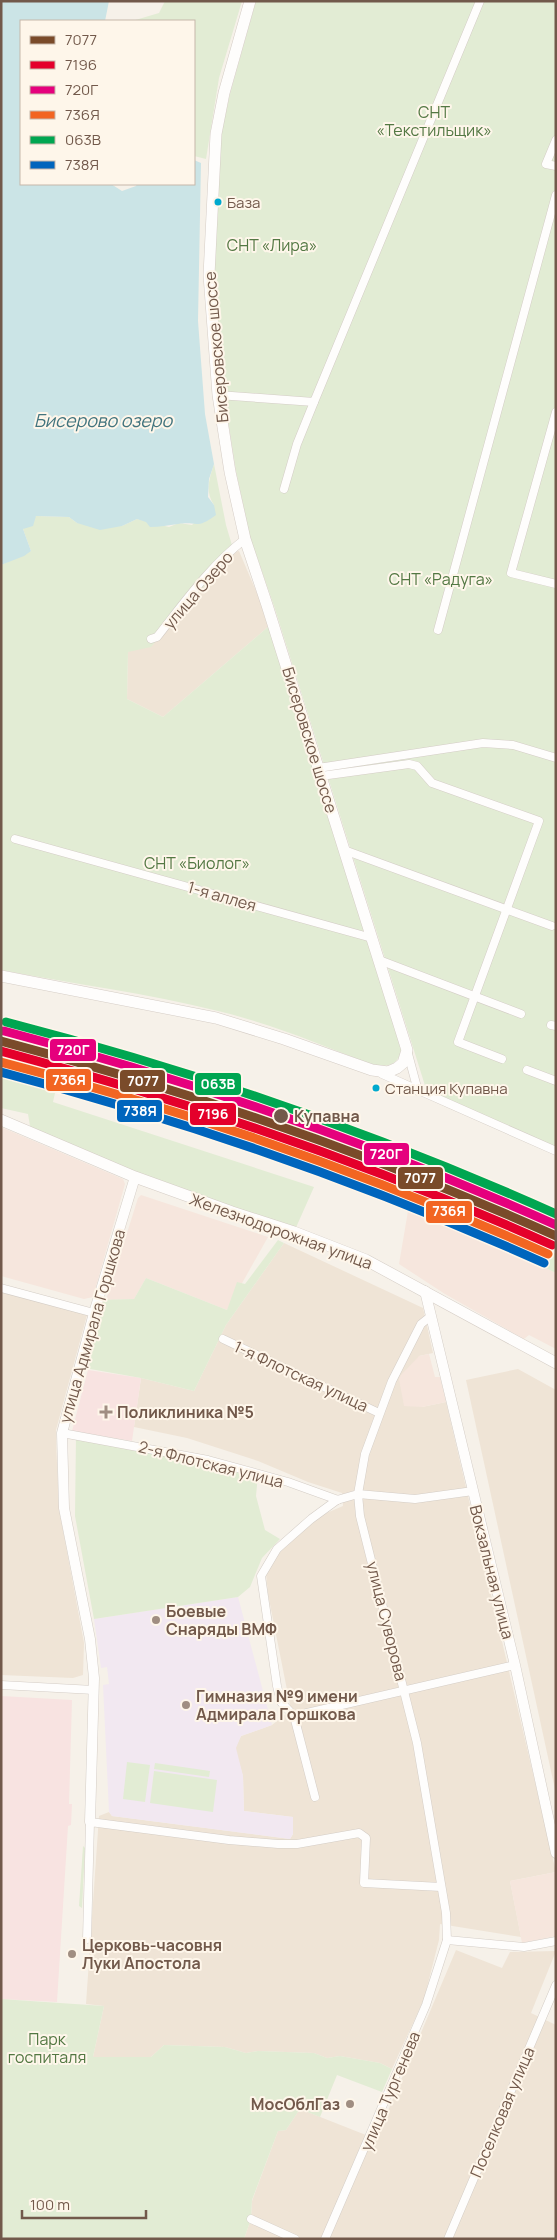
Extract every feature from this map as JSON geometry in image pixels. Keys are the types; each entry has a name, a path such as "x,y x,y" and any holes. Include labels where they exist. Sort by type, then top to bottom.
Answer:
{"main road":[{"name":"Бисеровское шоссе","path":"250,1 224,93 215,143 209,275 218,395 230,472 244,539 320,772 407,1050"},
{"path":"1,976 216,1018 284,1039 372,1070 388,1072 397,1068 403,1063 407,1050"},
{"name":"Железнодорожная улица","path":"1,1120 135,1177 294,1232 366,1260 556,1363"}],"street":[{"path":"284,489 297,444 480,1"},
{"path":"556,140 546,164 556,166"},
{"path":"438,630 556,195"},
{"path":"218,395 314,402"},
{"path":"556,412 511,573 556,584"},
{"name":"улица Озеро","path":"151,639 157,638 228,552 244,539"},
{"path":"320,772 483,743 513,745 556,758"},
{"path":"320,772 409,764 417,766 432,782 539,821 458,1042 502,1058"},
{"name":"1-я аллея","path":"15,839 372,938"},
{"path":"344,850 552,926"},
{"path":"379,960 521,1014"},
{"path":"407,1050 418,1091"},
{"path":"372,1070 556,1151"},
{"path":"527,1070 556,1081"},
{"name":"улица Адмирала Горшкова","path":"90,1822 94,1690 90,1639 64,1508 62,1432 94,1313 135,1177"},
{"path":"1,1288 94,1313"},
{"name":"Вокзальная улица","path":"424,1291 516,1665 556,1853"},
{"name":"улица Суворова","path":"431,1316 422,1324 405,1352 364,1454 358,1494 360,1516 417,1743 446,1913 447,1940"},
{"name":"1-я Флотская улица","path":"223,1339 380,1413"},
{"name":"2-я Флотская улица","path":"62,1432 208,1460 288,1482 337,1500"},
{"path":"314,1797 294,1716 281,1702 277,1686 261,1576 278,1549 311,1519 337,1500 358,1494 415,1499 473,1491"},
{"path":"294,1716 516,1665"},
{"path":"1,1685 94,1690"},
{"path":"87,1939 90,1822 229,1840 278,1844 297,1844 359,1833 366,1838 364,1883 442,1887"},
{"path":"447,1940 524,1947 556,1941"},
{"name":"улица Тургенева","path":"325,2239 426,2006 447,1940"},
{"name":"Поселковая улица","path":"448,2239 556,1985"},
{"path":"251,2218 295,2239"}],"shaded area":[{"path":"239,551 269,626 163,717 127,699 128,652 234,552"},
{"path":"1,1127 123,1179 125,1184 93,1297 84,1299 1,1276"},
{"path":"141,1195 268,1237 227,1310 146,1278 134,1299 106,1300 138,1198"},
{"path":"420,1206 556,1273 556,1349 529,1335 524,1339 445,1294 399,1264 408,1211"},
{"path":"284,1243 423,1308 433,1353 419,1356 422,1407 446,1402 556,1872 510,1881 521,1937 440,1924 439,1940 424,1999 392,2069 380,2063 340,2056 327,2058 314,2053 258,2051 246,2053 225,2047 164,2045 151,2057 93,2057 104,2006 86,2004 99,1816 109,1812 112,1816 290,1839 293,1834 293,1817 244,1811 243,1776 235,1748 241,1736 272,1725 291,1710 268,1594 266,1573 279,1553 317,1517 343,1506 342,1493 308,1482 258,1461 187,1438 134,1427 141,1378 194,1391 226,1325"},
{"path":"1,1291 87,1315 56,1430 59,1509 84,1643 83,1675 73,1678 1,1675"},
{"path":"429,1354 435,1377 440,1377 446,1402 422,1407 404,1406 399,1379 419,1356"},
{"path":"518,1369 556,1390 556,1794 466,1380"},
{"name":"Поликлиника №5","path":"88,1370 141,1378 132,1441 72,1431"},
{"name":"Гимназия №9 имени Адмирала Горшкова","path":"238,1597 272,1725 241,1736 236,1748 243,1776 244,1811 293,1817 293,1834 290,1839 112,1816 109,1812 103,1685 109,1684 107,1667 101,1668 94,1619"},
{"path":"1,1696 72,1700 69,1804 72,1804 71,1825 68,1826 57,2002 1,1999"},
{"path":"556,1872 556,1936 522,1943 510,1881"},
{"path":"456,1950 502,1968 510,1952 556,1951 531,2013 556,2025 556,2239 244,2239 251,2219 252,2201 278,2131 286,2130 300,2109 376,2139"}],"green space":[{"path":"165,1 242,1 219,78 206,159 195,156 195,20 135,20 159,13"},
{"path":"256,1 556,1 556,1151 428,1095 274,606 250,537 236,471 224,395 214,275 221,135 230,94"},
{"name":"СНТ «Биолог»","path":"214,464 226,525 234,552 151,647 128,652 127,699 163,717 269,626 402,1050 397,1059 388,1065 373,1065 277,1029 218,1011 137,994 1,970 1,565 31,551 23,529 36,516 69,517 77,523 122,526 137,519 169,527 179,523 192,525 214,505 209,490 209,480"},
{"path":"1,1058 60,1071 53,1102 314,1187 294,1232 31,1132 28,1114 1,1108"},
{"path":"423,1186 556,1254 556,1273 420,1206"},
{"path":"278,1240 284,1243 226,1325 194,1391 141,1378 79,1367 98,1300 134,1299 146,1278 227,1310 237,1282 245,1284"},
{"path":"76,1435 258,1474 256,1496 265,1530 280,1539 262,1558 250,1587 238,1597 94,1619 75,1516"},
{"path":"127,1762 150,1765 145,1802 123,1799"},
{"path":"155,1763 210,1771 209,1777 154,1769"},
{"path":"154,1771 217,1780 213,1812 150,1803"},
{"path":"83,1846 85,1848 82,1908 79,1906"},
{"name":"Парк госпиталя","path":"1,1999 104,2006 93,2057 151,2057 164,2045 225,2047 246,2053 258,2051 314,2053 327,2058 340,2056 380,2063 392,2069 382,2092 337,2075 320,2117 300,2109 286,2130 278,2131 252,2200 251,2219 244,2239 1,2239"}],"water":[{"name":"Бисерово озеро","path":"1,1 109,1 105,20 20,20 20,185 113,185 122,191 136,185 195,185 195,160 201,163 198,321 205,414 214,464 209,479 208,497 214,505 216,515 200,524 184,523 150,527 146,522 137,519 122,526 100,530 77,523 69,517 36,516 33,526 23,529 31,551 24,556 1,565"}],"transit line":[{"name":"063В","path":"6,1022 147,1061 285,1106 422,1157 556,1214"},
{"name":"720Г","path":"4,1031 145,1071 284,1116 421,1168 556,1225"},
{"name":"7077","path":"1,1041 144,1081 283,1127 420,1178 556,1236"},
{"name":"7196","path":"1,1051 142,1091 281,1137 417,1188 552,1245"},
{"name":"736Я","path":"1,1062 141,1101 279,1146 414,1197 548,1254"},
{"name":"738Я","path":"1,1072 140,1111 277,1156 411,1207 544,1263"}],"place":[{"name":"База","path":"218,202"},
{"name":"Станция Купавна","path":"376,1088"},
{"name":"Купавна","path":"281,1116"},
{"name":"Поликлиника №5","path":"106,1412"},
{"name":"Боевые Снаряды ВМФ","path":"156,1620"},
{"name":"Гимназия №9 имени Адмирала Горшкова","path":"186,1705"},
{"name":"Церковь-часовня Луки Апостола","path":"72,1954"},
{"name":"МосОблГаз","path":"350,2104"}],"park label":[{"name":"СНТ «Текстильщик»","path":"434,121"},
{"name":"СНТ «Лира»","path":"272,245"},
{"name":"СНТ «Радуга»","path":"441,579"}]}
